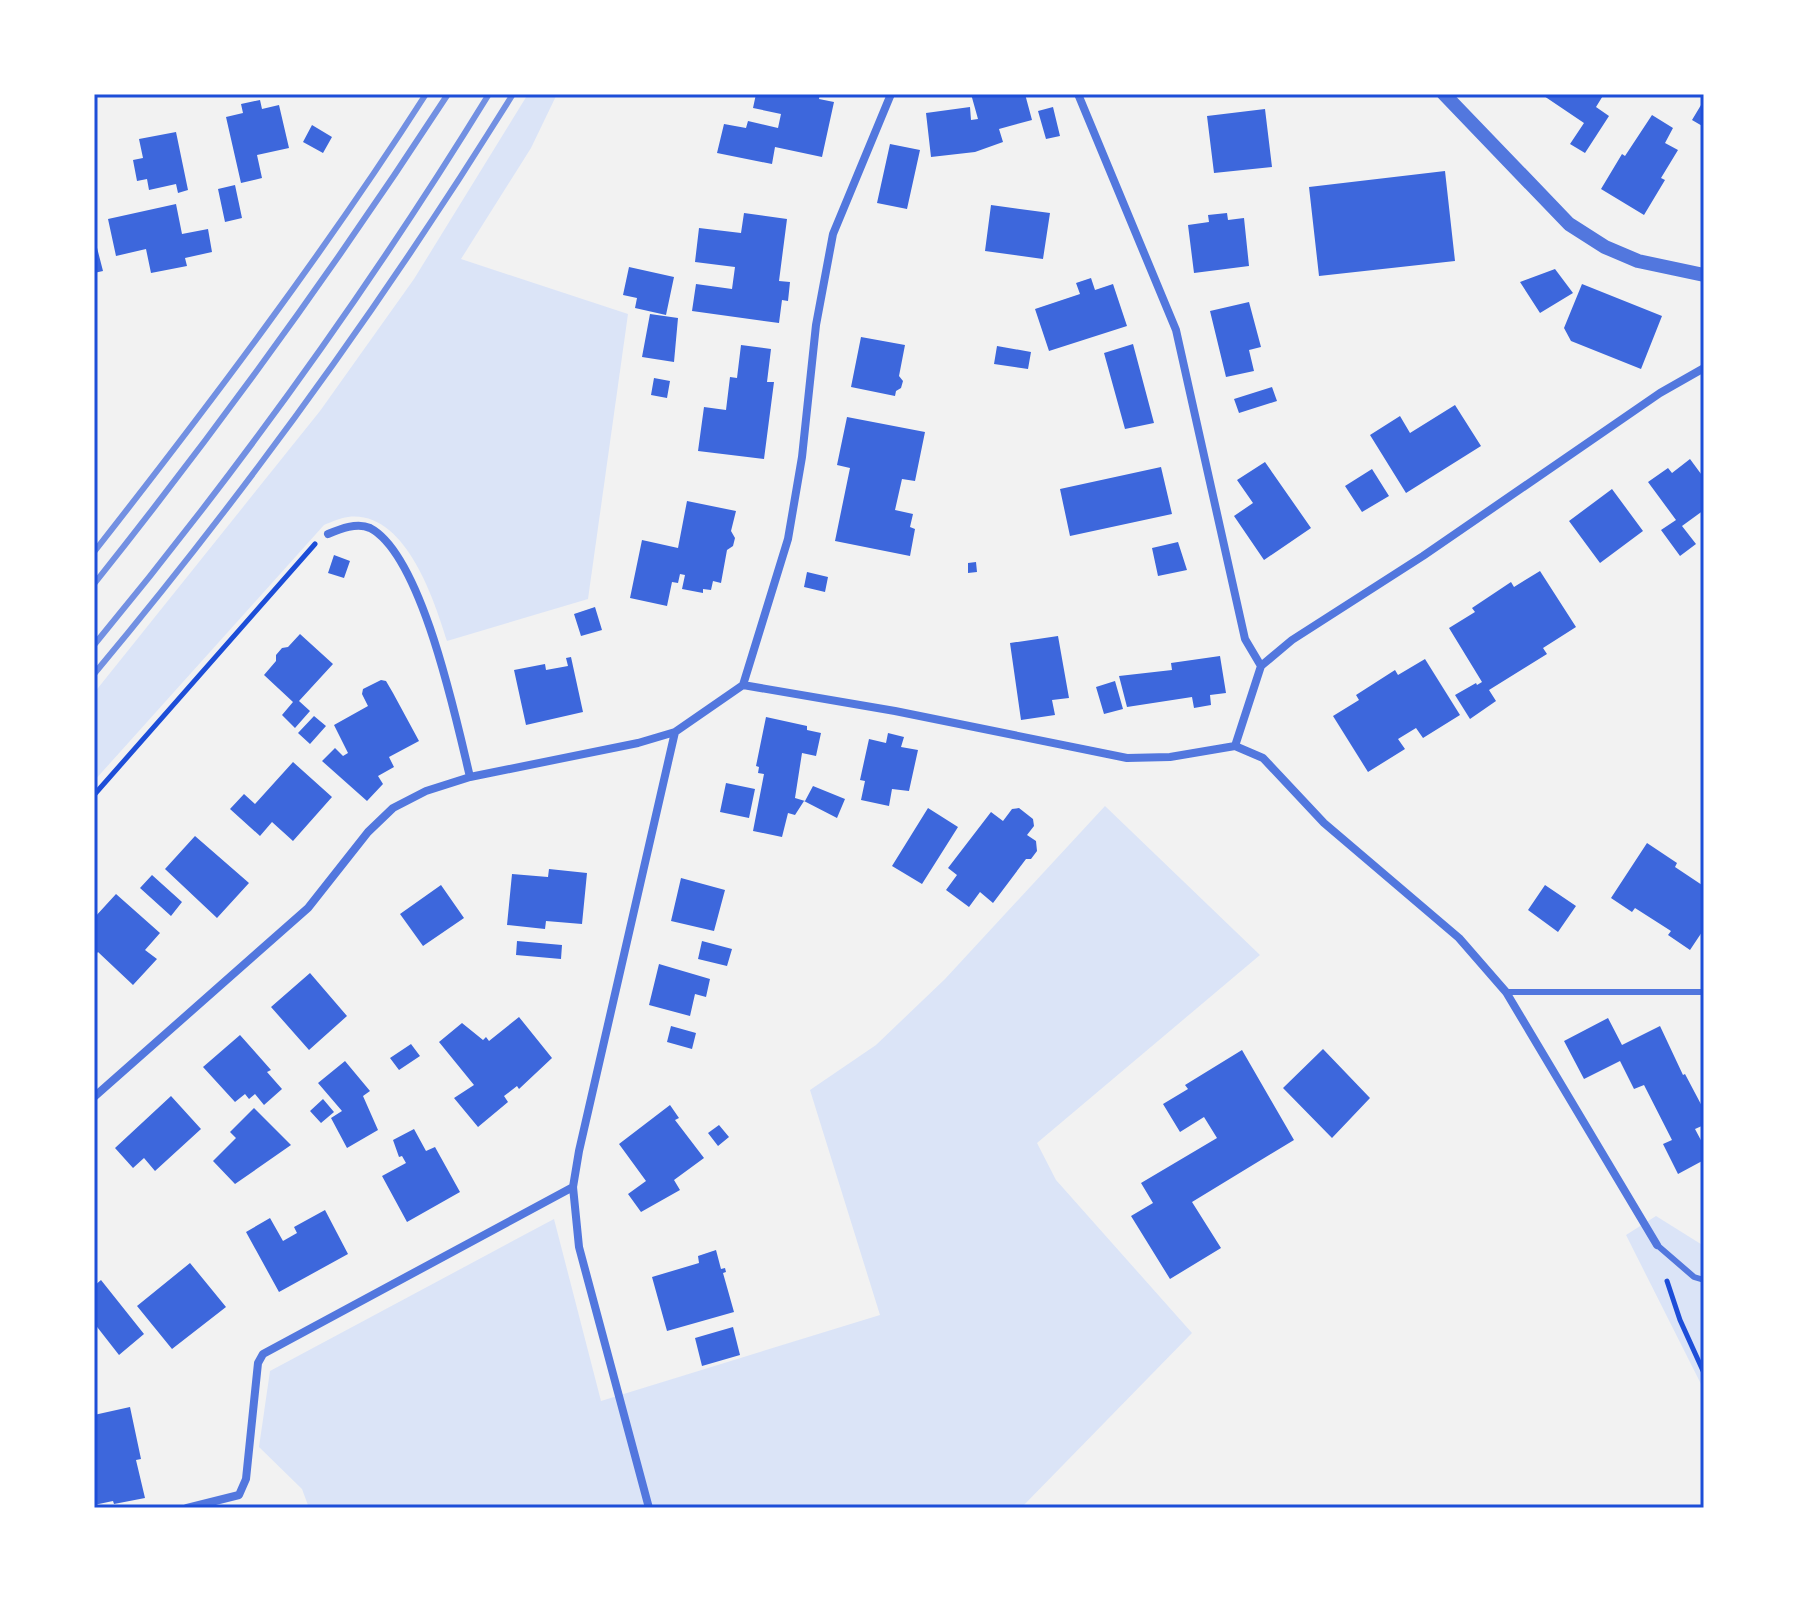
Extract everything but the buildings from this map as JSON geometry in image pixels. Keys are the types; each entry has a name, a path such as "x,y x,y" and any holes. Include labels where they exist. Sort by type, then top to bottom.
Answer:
{"street":[{"path":"94,1097 308,908 368,832 393,808 426,791 470,777 638,743 675,732 743,685 788,539 802,457 816,325 833,234 891,94"},
{"path":"1078,94 1176,330 1245,639 1261,666"},
{"path":"1444,94 1569,224 1605,247 1638,261 1704,275"},
{"path":"1235,746 1261,666 1292,640 1423,556 1660,393 1703,372"},
{"path":"328,534 347,527 366,526 384,538 399,556 426,616 470,777"},
{"path":"743,685 895,711 1127,758 1170,757 1235,746 1263,758 1324,823 1459,938 1506,992 1657,1245"},
{"path":"649,1508 579,1247 573,1187 675,732"},
{"path":"187,1508 239,1495 246,1479 258,1363 263,1354 573,1187"}],"lane":[{"path":"1506,992 1704,992"},
{"path":"1657,1245 1694,1277 1704,1280"}],"path":[{"path":"94,795 315,543 328,534"},
{"path":"1657,1245 1680,1320 1704,1373"}],"shaded area":[{"path":"528,94 557,94 531,148 461,259 628,314 588,599 447,641 425,581 401,542 386,528 368,519 348,517 336,520 324,525 94,781 94,693 320,411 414,279"},
{"path":"1105,806 1260,955 1037,1143 1056,1180 1192,1333 1021,1508 309,1508 302,1489 259,1447 270,1371 554,1219 601,1401 880,1315 810,1090 876,1045 945,979"},
{"path":"1656,1216 1704,1246 1704,1390 1626,1235"}],"railway":[{"path":"94,552 265,327 426,94"},
{"path":"94,584 277,343 448,94"},
{"path":"94,645 200,512 301,376 398,237 489,94"},
{"path":"94,674 206,535 314,392 416,245 513,94"}]}
